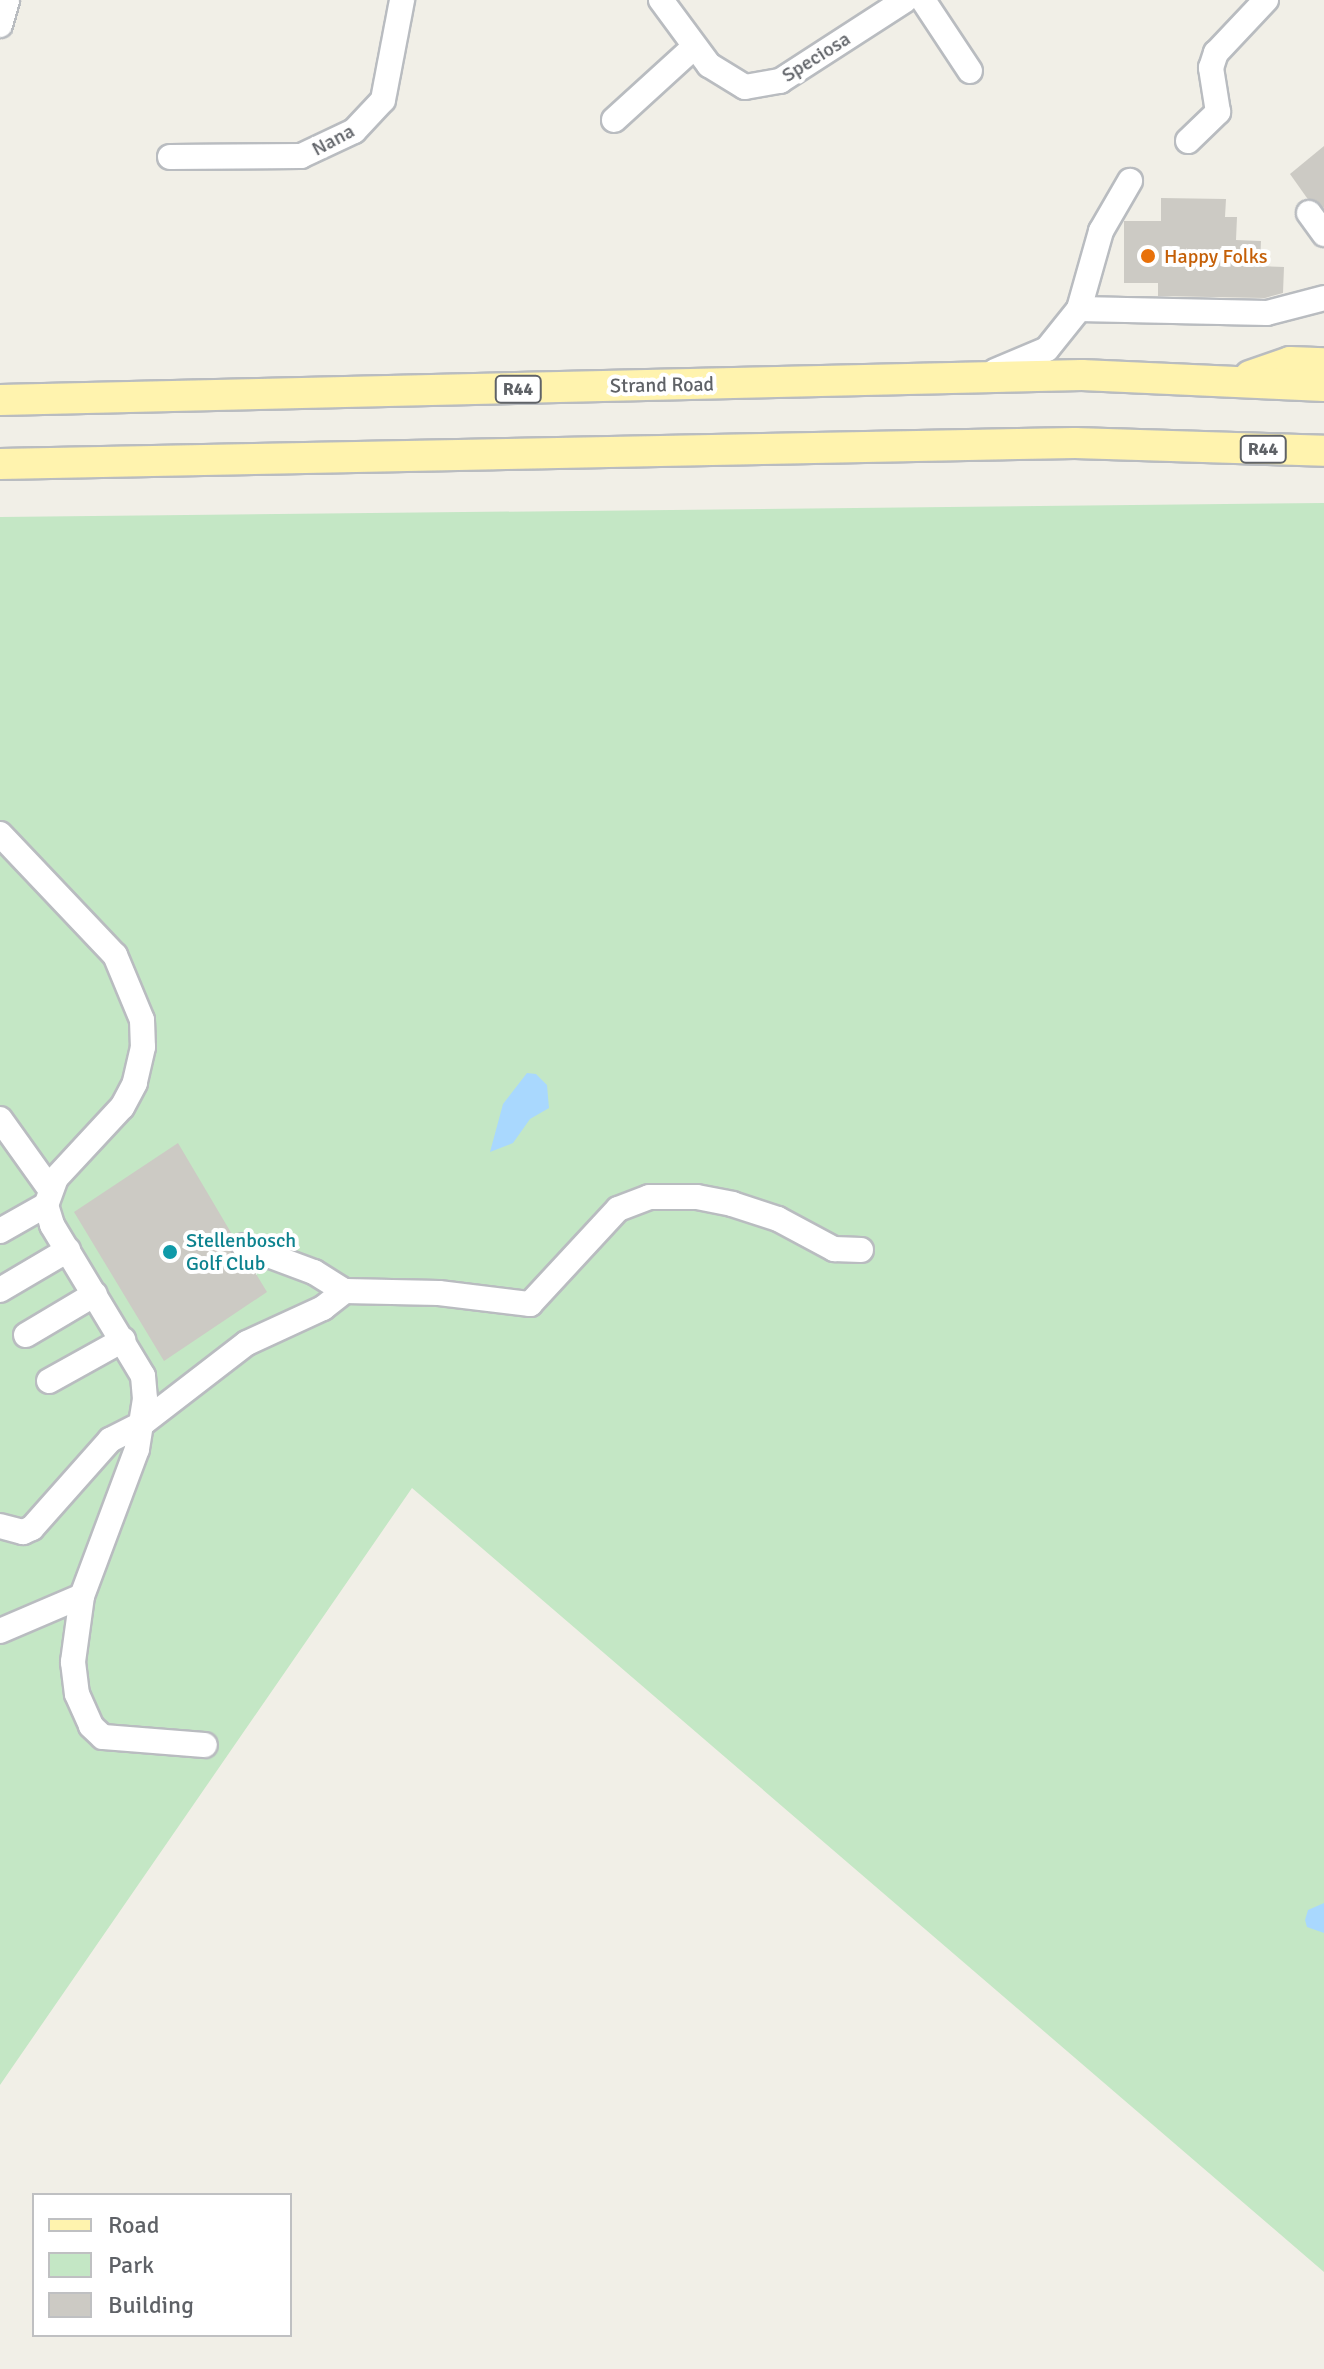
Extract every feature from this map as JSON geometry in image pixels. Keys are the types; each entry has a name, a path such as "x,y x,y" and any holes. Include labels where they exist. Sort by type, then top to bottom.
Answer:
{"main road":[{"path":"1238,382 1290,362 1324,363"},
{"name":"Strand Road","path":"0,400 1082,375 1324,386"},
{"name":"R44","path":"0,464 1075,443 1324,451"}],"street":[{"path":"0,25 7,0"},
{"name":"Nana","path":"170,157 301,156 354,131 383,100 402,0"},
{"name":"Speciosa","path":"661,0 693,48 722,75 745,87 780,81 905,0"},
{"path":"923,0 970,71"},
{"path":"1188,141 1218,112 1211,68 1216,53 1266,0"},
{"path":"614,120 693,48"},
{"path":"970,378 1034,358 1079,309 1101,231 1130,181"},
{"path":"1309,213 1324,234"},
{"path":"1079,309 1267,313 1324,298"},
{"path":"0,834 115,955 142,1020 143,1047 135,1083 122,1107 48,1197 0,1231"},
{"path":"0,1119 48,1197 68,1250 143,1376 143,1423 82,1596 73,1662 77,1694 91,1726 116,1742 183,1739 205,1745"},
{"path":"244,1246 314,1272 345,1291 439,1293 530,1304 618,1209 649,1197 697,1197 732,1204 778,1219 834,1249 861,1250"},
{"path":"0,1290 68,1250"},
{"path":"4,1533 23,1532 43,1520 96,1451 143,1423 229,1355 323,1308 345,1291"},
{"path":"26,1335 95,1294"},
{"path":"49,1381 123,1340"},
{"path":"0,1631 82,1596"}],"green space":[{"name":"Stellenbosch Golf Club","path":"1324,503 1324,2272 412,1488 0,2085 0,517"}],"water":[{"path":"527,1073 536,1074 547,1085 549,1108 530,1119 513,1143 490,1152 503,1104"},
{"path":"1324,1903 1324,1933 1307,1927 1305,1920 1308,1910"}],"building":[{"path":"1324,146 1324,208 1307,198 1290,174"},
{"path":"1161,198 1226,199 1225,217 1237,217 1236,240 1261,241 1260,266 1284,267 1283,293 1265,298 1158,296 1158,283 1124,283 1124,221 1161,221"},
{"name":"Stellenbosch Golf Club","path":"178,1143 233,1236 232,1255 250,1264 267,1292 164,1361 74,1212"}],"place":[{"name":"Happy Folks","path":"1148,256"},
{"name":"Stellenbosch Golf Club","path":"170,1252"}]}
